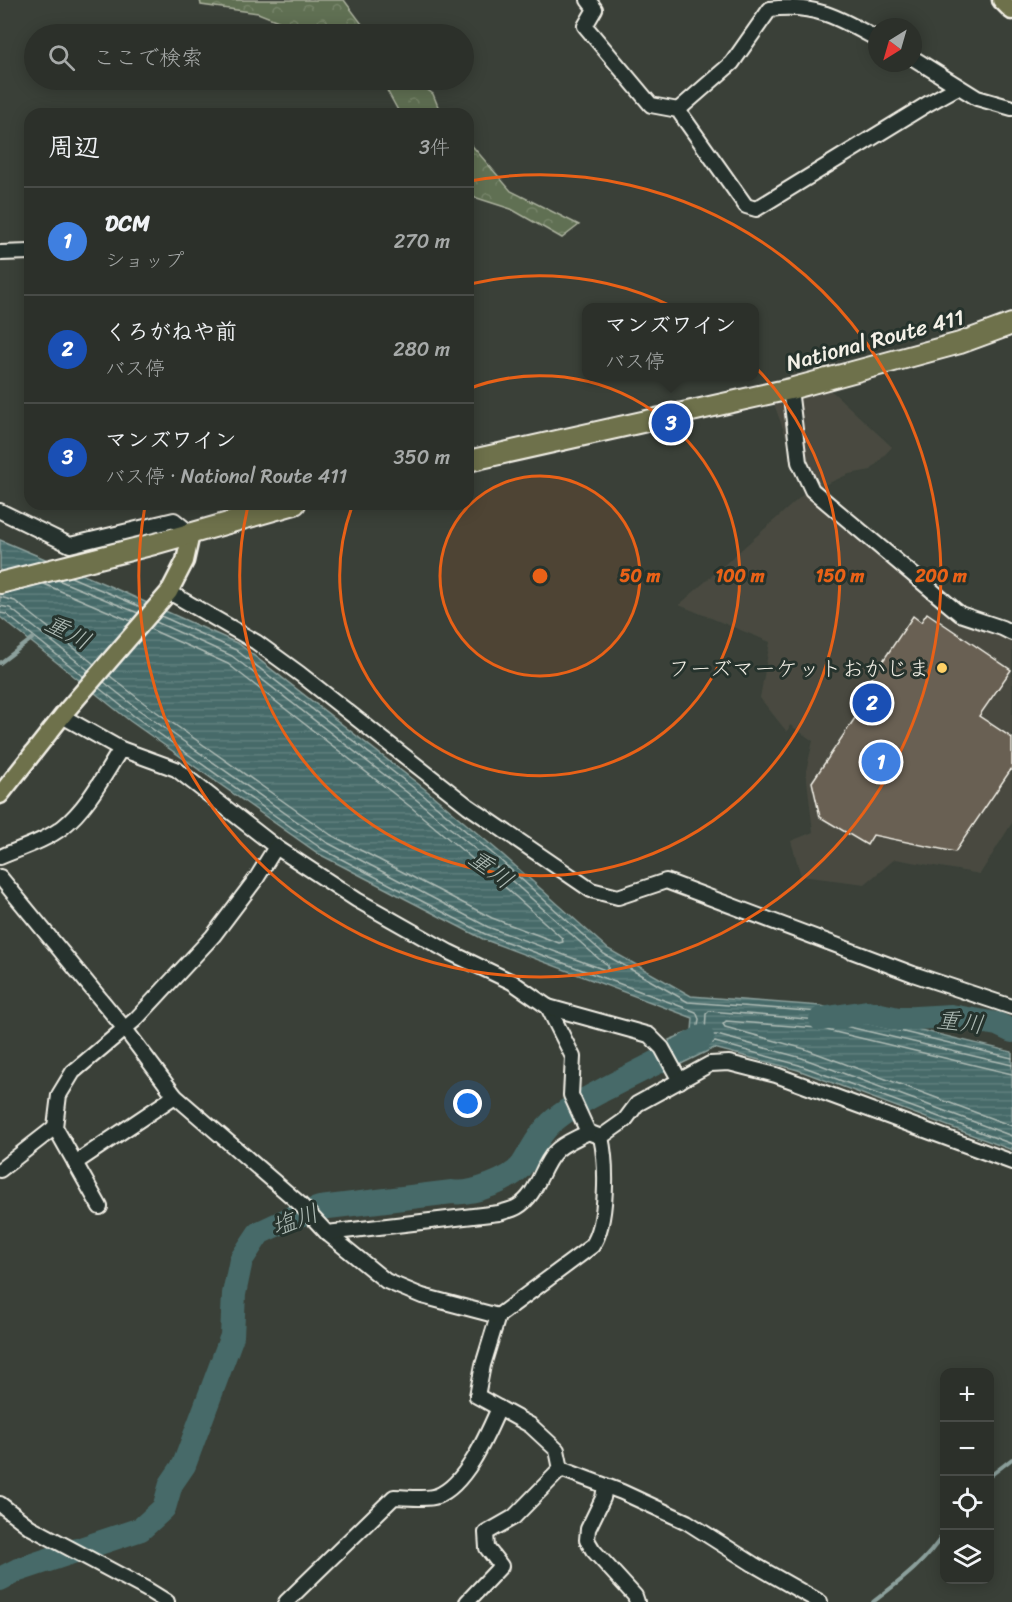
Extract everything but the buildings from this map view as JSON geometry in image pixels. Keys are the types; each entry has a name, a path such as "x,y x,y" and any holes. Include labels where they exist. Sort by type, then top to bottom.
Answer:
{"highway":[{"name":"National Route 411","path":"474,460 790,388 960,343 1012,324"},
{"path":"0,583 154,544 274,510"}],"main road":[{"path":"1001,0 1012,11"},
{"path":"0,795 65,713 169,592 185,561 191,534"}],"street":[{"path":"588,0 595,9 585,26 651,105 678,110 746,206 756,209 958,87"},
{"path":"678,110 732,63 766,5 813,9 868,34"},
{"path":"922,64 977,98 1012,108"},
{"path":"0,254 24,252"},
{"path":"790,388 799,462 812,490 960,614 1012,633"},
{"path":"0,511 70,544 174,520 191,534"},
{"path":"169,592 256,642 468,806 591,890 618,897 666,881 913,974 1012,1007"},
{"path":"65,713 121,749 176,769 276,847 357,900 449,952 512,981 548,1007 649,1035 662,1048 680,1082"},
{"path":"0,857 50,836 64,826 86,803 121,749"},
{"path":"100,1207 55,1127 59,1095 73,1072 125,1029 213,936 256,879 276,847"},
{"path":"0,877 125,1029 176,1096 299,1203 327,1233 386,1281 422,1296 498,1316"},
{"path":"548,1007 573,1057 571,1095 606,1158 599,1237 592,1246 498,1316 483,1365 477,1396 531,1425 558,1450 561,1469"},
{"path":"327,1233 499,1214 519,1206 535,1190 546,1164 559,1148 595,1135 625,1120 637,1104 710,1064 729,1063 776,1075 1012,1162"},
{"path":"75,1163 176,1096"},
{"path":"0,1170 55,1127"},
{"path":"286,1602 394,1497 436,1497 456,1482 478,1454 500,1408"},
{"path":"561,1469 622,1492 687,1522 753,1564 820,1602"},
{"path":"467,1602 501,1566 488,1548 486,1533 514,1517 561,1469"},
{"path":"605,1486 603,1498 588,1529 587,1540 593,1550 635,1596 637,1602"},
{"path":"0,1504 30,1527 167,1602"}],"shaded area":[{"path":"818,381 892,447 871,470 849,474 813,490 960,614 1012,633 1012,823 980,874 895,859 865,884 801,876 791,841 813,832 806,771 813,741 790,725 787,732 760,698 770,642 679,605 806,492 770,393"}],"green space":[{"path":"200,0 344,0 362,24 286,24 258,13 201,5"},
{"path":"387,90 428,90 433,94 439,108 397,108"},
{"path":"474,148 511,191 579,225 562,238 511,209 474,196"}],"water":[{"path":"0,540 239,644 426,790 608,949 691,996 821,1006 1012,1052 1012,1150 798,1070 714,1048 681,1064 669,1040 692,1031 693,1018 483,939 319,854 130,721 0,617"}],"waterway":[{"path":"0,663 33,638"},
{"name":"重川","path":"821,1019 867,1012 898,1019 951,1016 997,1024 1012,1031"},
{"name":"塩川","path":"0,1579 18,1570 141,1529 164,1508 171,1484 184,1465 232,1336 234,1294 241,1260 259,1233 293,1217 320,1208 470,1191 501,1181 518,1170 542,1132 562,1114 702,1037"},
{"path":"994,1473 1012,1459"},
{"path":"873,1602 921,1562 940,1539"}],"place":[{"name":"マンズワイン","path":"671,423"},
{"name":"フーズマーケットおかじま","path":"942,668"},
{"name":"くろがねや前","path":"872,703"},
{"name":"DCM","path":"881,762"}]}
